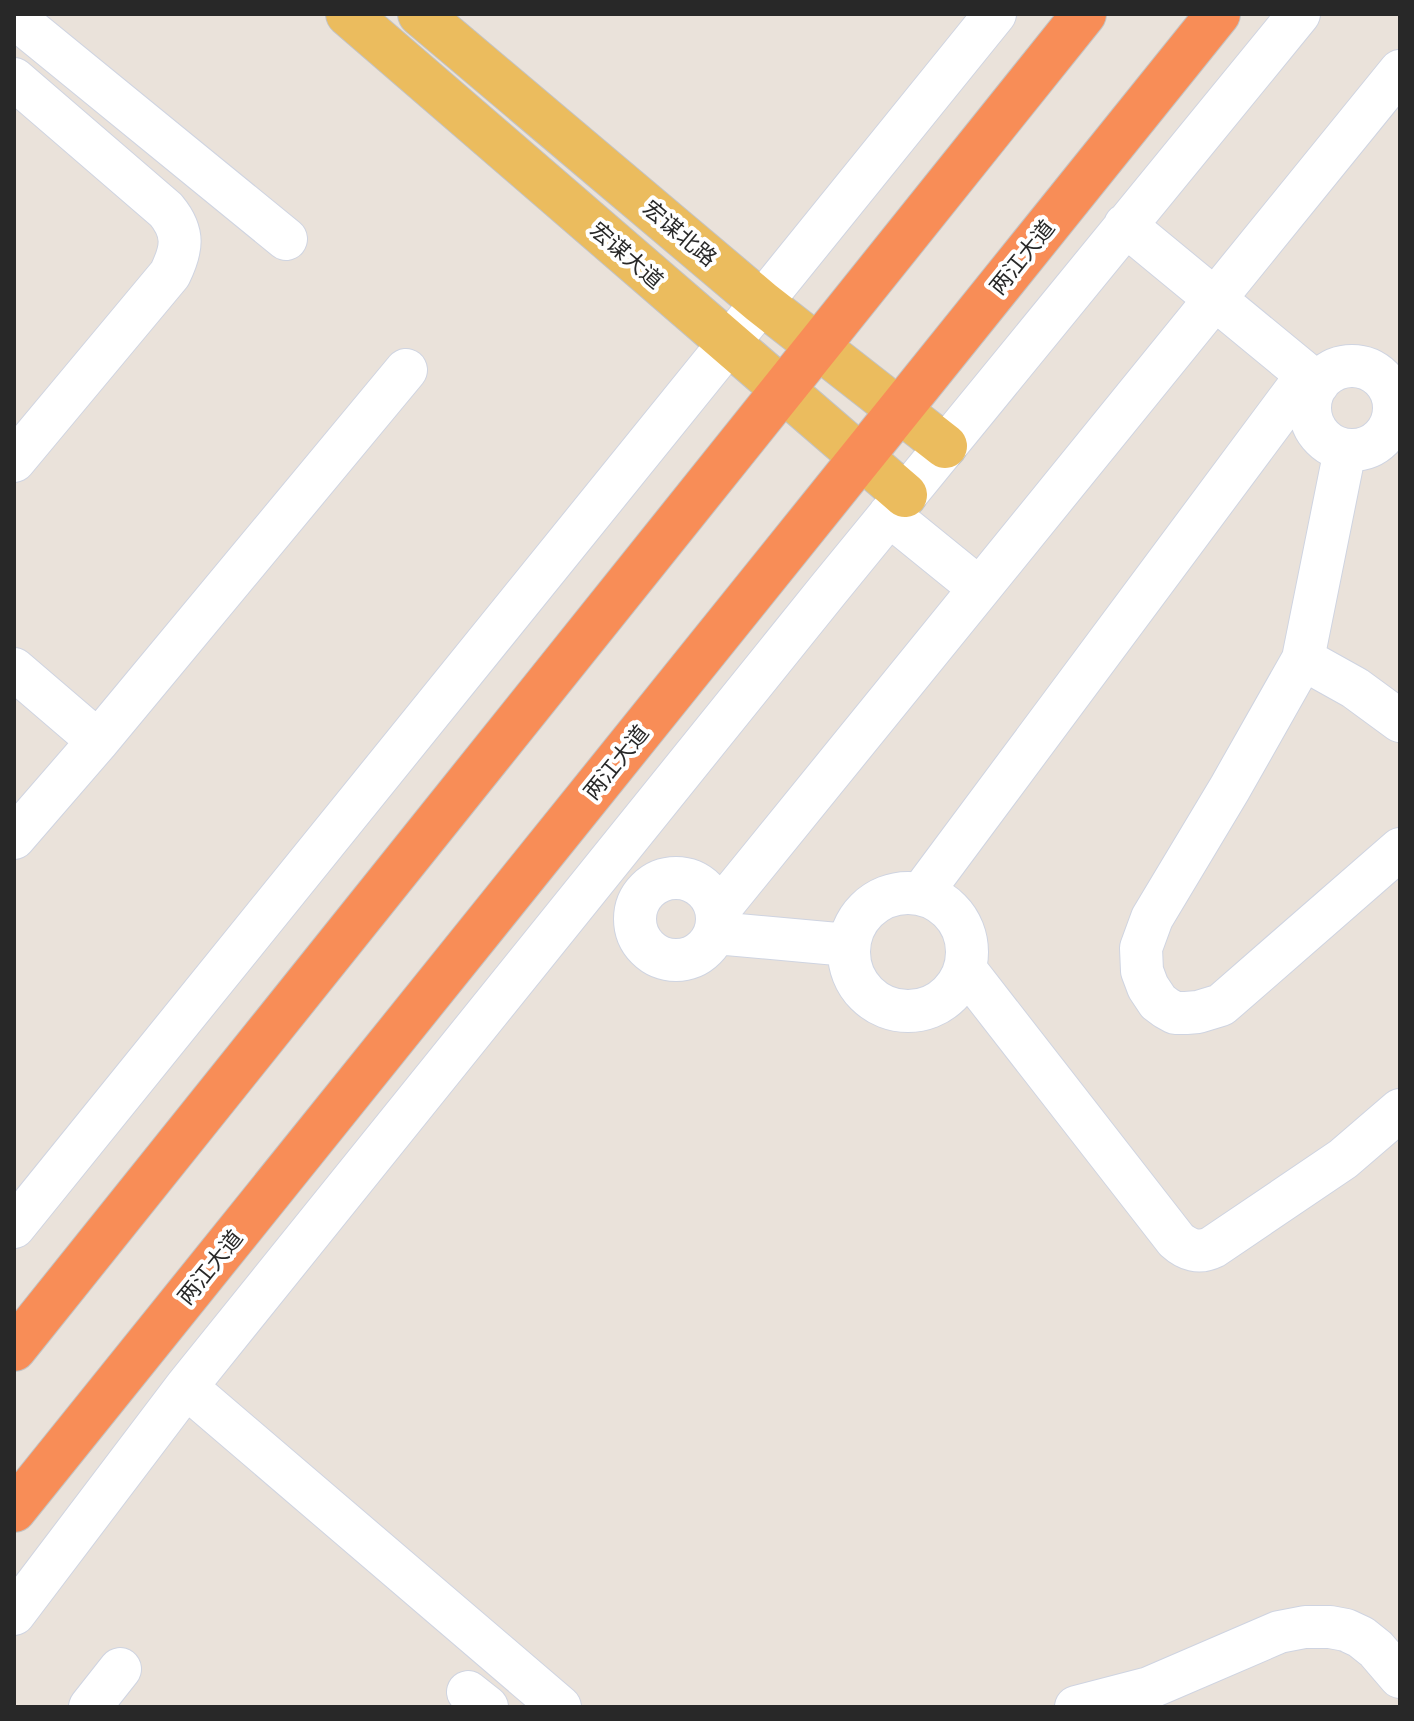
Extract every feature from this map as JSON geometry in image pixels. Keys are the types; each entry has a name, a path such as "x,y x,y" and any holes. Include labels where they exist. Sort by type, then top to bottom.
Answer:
{"highway":[{"path":"14,1349 1084,14"},
{"name":"两江大道","path":"14,1510 1218,14"}],"main road":[{"name":"宏谋大道","path":"348,14 861,457 897,505"},
{"name":"宏谋北路","path":"420,14 761,302 945,446"}],"street":[{"path":"14,1227 995,14"},
{"path":"14,1614 186,1387 897,505 1299,14"},
{"path":"14,17 286,239"},
{"path":"716,922 979,588 1400,71"},
{"path":"14,79 166,210 180,234 180,247 170,274 14,461"},
{"path":"1125,225 1313,379"},
{"path":"921,894 1313,379 1347,366 1375,372 1386,382 1393,395 1396,426 1372,446 1345,450 1332,446 1314,427 1310,414 1313,379"},
{"path":"14,838 406,370"},
{"path":"1345,450 1303,659 1152,918 1141,948 1142,971 1148,987 1158,1002 1175,1013 1198,1012 1221,1005 1400,849"},
{"path":"897,505 979,588"},
{"path":"1303,659 1355,688 1400,721"},
{"path":"14,669 98,741"},
{"path":"605,869 640,898"},
{"path":"674,876 687,878 709,893 716,905 716,922 709,945 686,959 671,960 647,949 635,924 635,910 649,887 674,876"},
{"path":"901,893 921,894 939,901 954,914 964,931 967,950 965,969 956,987 943,1001 925,1010 906,1012 887,1009 869,999 856,984 849,965 848,945 854,926 866,910 882,898 901,893"},
{"path":"716,922 848,945"},
{"path":"965,969 1176,1240 1191,1249 1202,1251 1213,1247 1343,1159 1400,1110"},
{"path":"186,1387 560,1707"},
{"path":"1076,1707 1142,1699 1179,1674 1279,1632 1305,1627 1330,1627 1361,1637 1400,1677"},
{"path":"90,1707 120,1669"}]}
